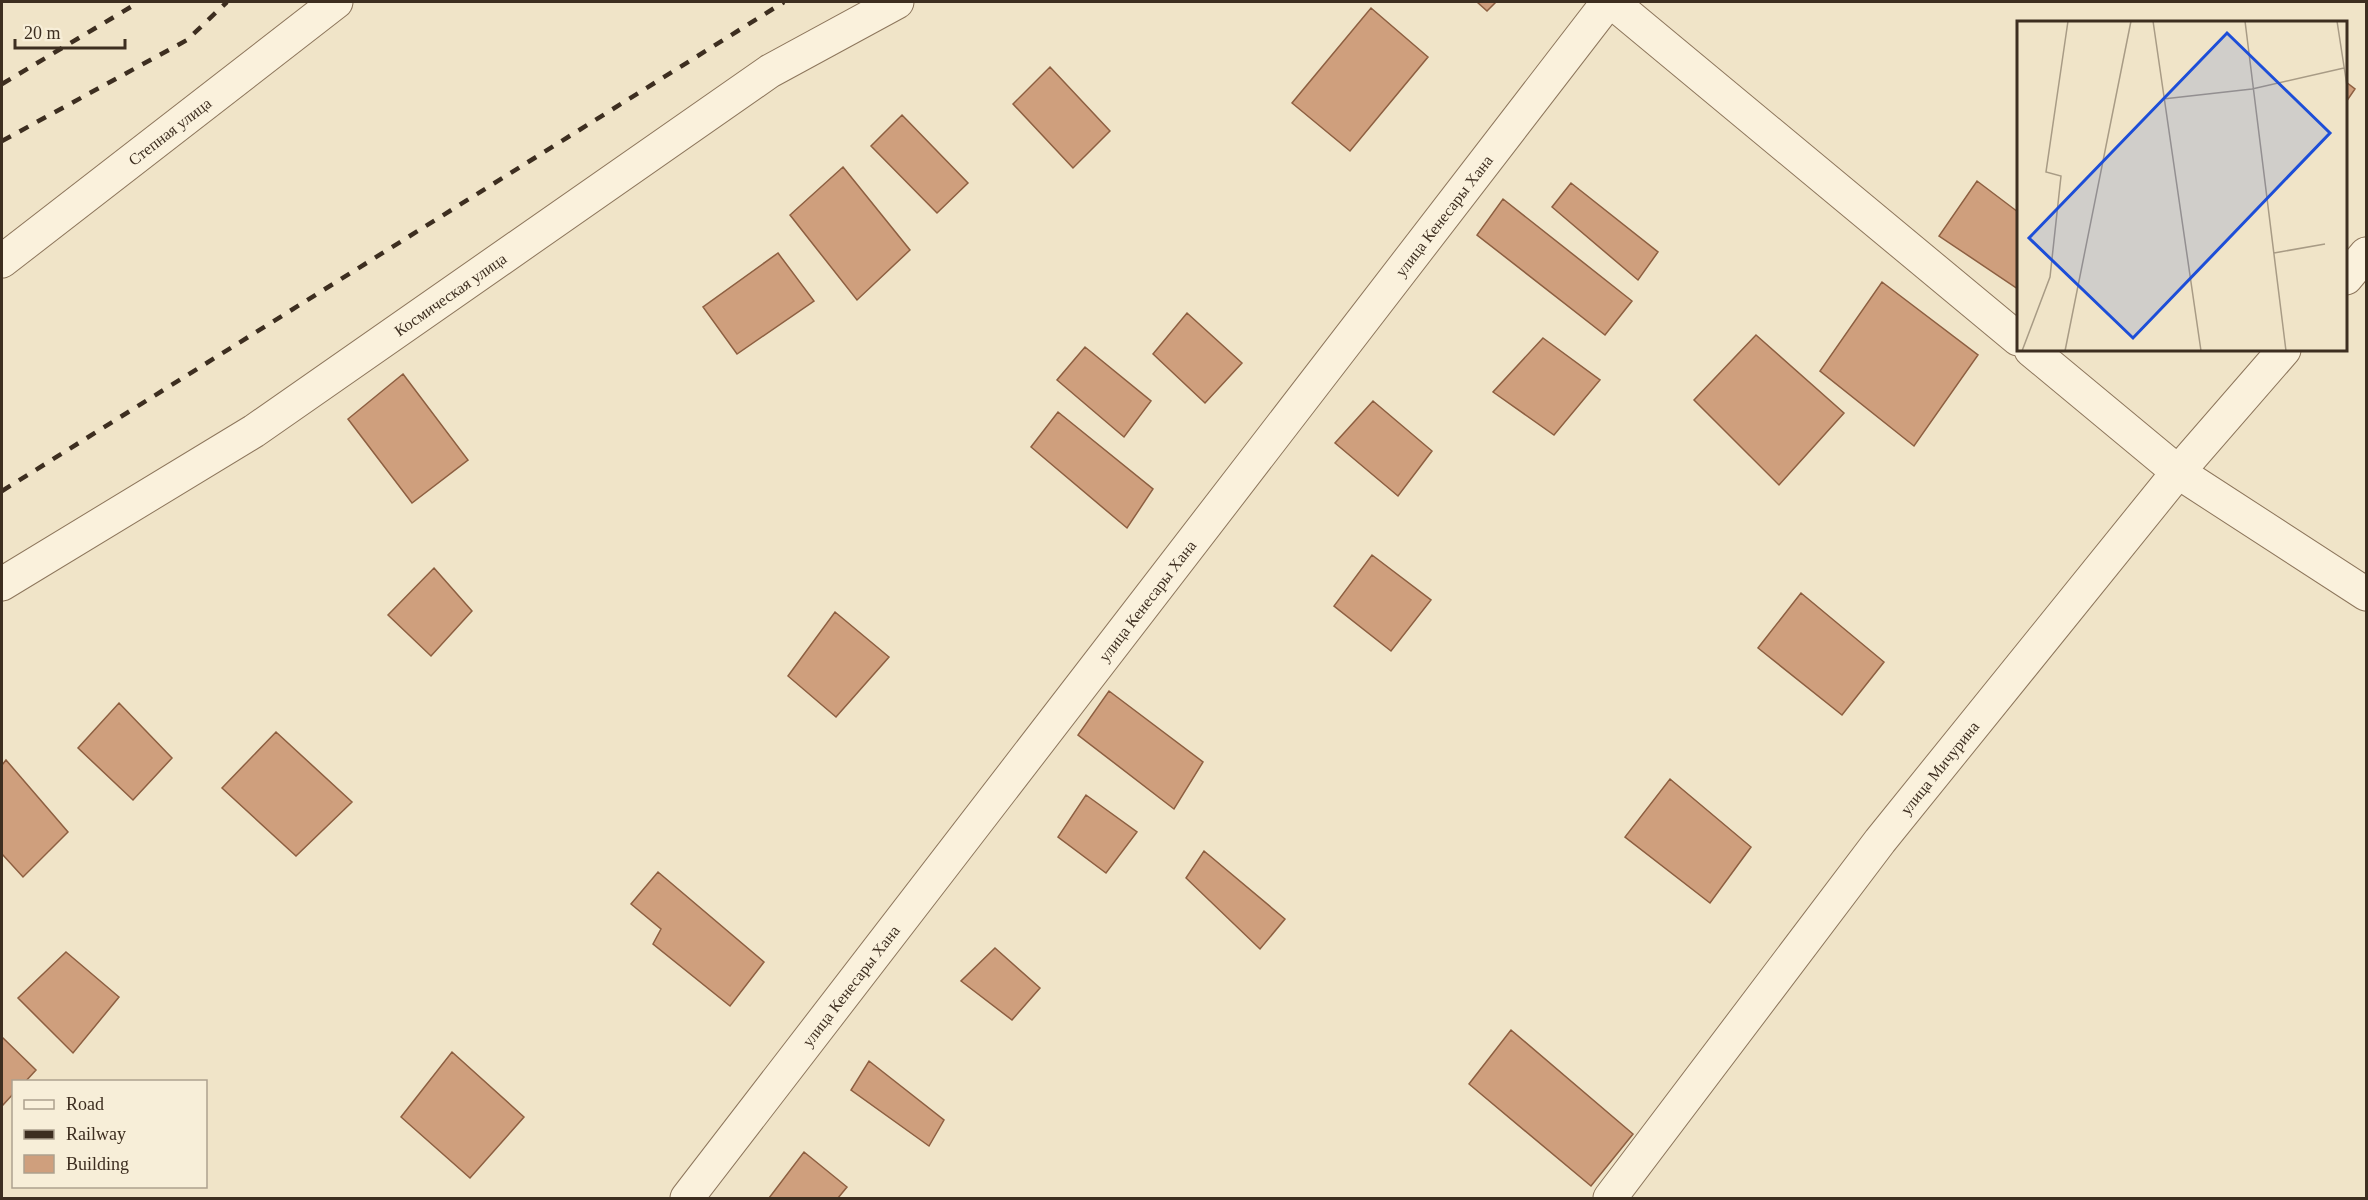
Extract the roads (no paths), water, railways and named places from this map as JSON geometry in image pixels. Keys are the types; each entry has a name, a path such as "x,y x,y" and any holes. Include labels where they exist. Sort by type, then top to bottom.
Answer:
{"street":[{"name":"Степная улица","path":"2,261 336,2"},
{"name":"Космическая улица","path":"2,584 254,431 770,71 897,2"},
{"name":"улица Кенесары Хана","path":"687,1198 1608,2"},
{"path":"1612,2 2017,337"},
{"path":"2347,277 2367,254"},
{"path":"2032,351 2178,472 2367,594"},
{"name":"улица Мичурина","path":"1610,1198 1880,841 2178,472 2283,351"}],"railway":[{"path":"2,84 139,2"},
{"path":"2,141 187,40 227,2"},
{"path":"2,491 784,2"}]}
